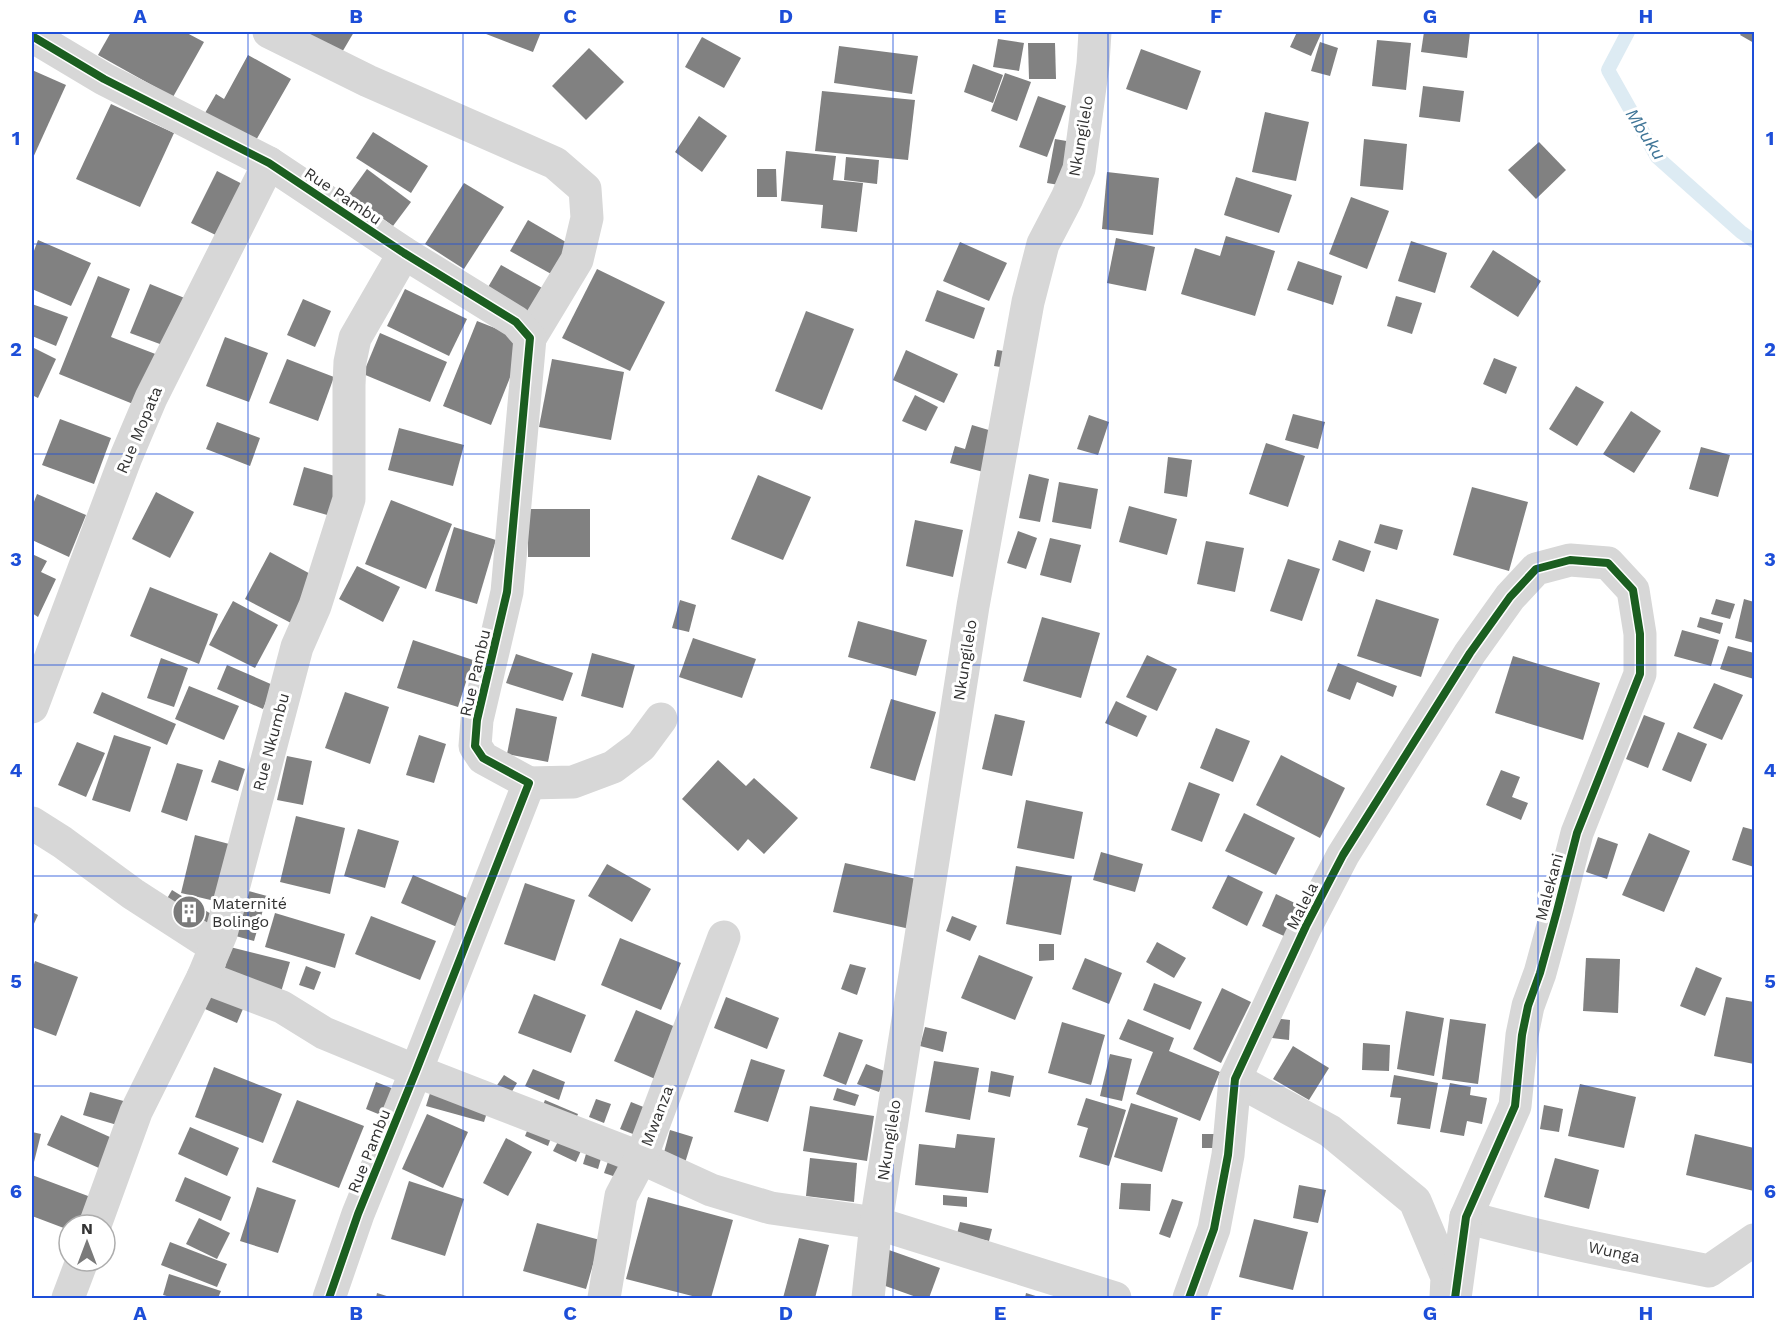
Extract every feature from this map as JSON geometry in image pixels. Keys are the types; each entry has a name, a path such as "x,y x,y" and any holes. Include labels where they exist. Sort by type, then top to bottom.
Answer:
{"street":[{"path":"269,32 368,81 555,164 585,189 587,218 577,260 530,338"},
{"name":"Nkungilelo","path":"868,1299 876,1223 972,618 1028,302 1043,244 1079,169 1095,32"},
{"name":"Rue Pambu","path":"32,36 104,79 269,164 404,253 516,322 530,338 507,592 477,720 475,746 483,758 529,783 358,1214 329,1299"},
{"name":"Rue Mopata","path":"32,707 126,457 151,398 269,164"},
{"name":"Rue Nkumbu","path":"99,1213 136,1112 209,962 220,934 297,646 315,606 348,499 348,385 355,338 404,253"},
{"name":"Malekani","path":"1455,1299 1466,1217 1515,1106 1522,1035 1528,1006 1540,973 1576,833 1640,674 1640,634 1633,590 1608,563 1570,560 1536,569"},
{"name":"Malela","path":"1189,1299 1214,1229 1228,1155 1235,1079 1306,926 1343,855 1470,652 1509,597 1536,569"},
{"path":"529,783 573,782 613,767 641,746 661,719"},
{"path":"32,823 133,894 209,962 324,1033 641,1158 711,1190 771,1208 876,1223 1115,1299"},
{"name":"Mwanza","path":"604,1299 621,1196 641,1158 724,937"},
{"path":"1235,1079 1330,1131 1415,1201 1447,1277 1446,1299"},
{"name":"Wunga","path":"1466,1217 1508,1229 1709,1271 1755,1240"},
{"path":"68,1299 78,1273"}],"building":[{"path":"111,32 185,32 204,42 173,97 98,55"},
{"path":"304,32 354,32 341,54"},
{"path":"481,32 541,32 533,52"},
{"path":"1297,32 1321,34 1311,56 1290,47"},
{"path":"1424,32 1470,32 1467,58 1421,52"},
{"path":"1742,32 1754,32 1754,43 1740,35"},
{"path":"702,37 741,58 724,88 685,67"},
{"path":"998,39 1024,43 1019,71 993,67"},
{"path":"1377,40 1411,43 1406,90 1372,86"},
{"path":"1320,42 1338,48 1330,76 1311,71"},
{"path":"1028,43 1055,43 1056,79 1029,79"},
{"path":"839,46 918,56 912,94 834,83"},
{"path":"589,48 624,82 586,120 552,86"},
{"path":"1141,49 1201,71 1187,110 1126,89"},
{"path":"248,55 291,79 255,142 205,113 216,94 224,99"},
{"path":"973,64 1003,75 993,103 964,92"},
{"path":"32,70 66,85 32,160"},
{"path":"1005,73 1031,82 1017,121 991,111"},
{"path":"1423,86 1464,91 1460,122 1419,117"},
{"path":"822,91 915,100 908,160 815,151"},
{"path":"1038,96 1066,106 1047,157 1019,147"},
{"path":"111,104 174,133 140,207 76,179"},
{"path":"1265,112 1309,122 1296,181 1252,172"},
{"path":"699,116 727,136 702,172 675,152"},
{"path":"373,132 428,166 411,193 356,158"},
{"path":"1055,139 1078,143 1071,187 1047,183"},
{"path":"1364,139 1407,144 1403,190 1360,186"},
{"path":"1539,142 1566,170 1536,199 1508,170"},
{"path":"786,151 836,156 833,180 863,183 857,232 821,228 823,205 781,201"},
{"path":"846,157 879,160 877,184 844,180"},
{"path":"367,169 411,202 393,226 349,194"},
{"path":"757,169 776,169 777,197 757,197"},
{"path":"217,171 254,190 228,241 191,223"},
{"path":"1107,172 1159,178 1153,235 1102,229"},
{"path":"1236,177 1292,195 1279,233 1224,215"},
{"path":"464,183 504,207 464,269 425,244"},
{"path":"1351,197 1389,211 1367,269 1329,254"},
{"path":"528,220 571,245 553,275 510,251"},
{"path":"1226,236 1275,251 1255,316 1181,294 1195,248 1220,256"},
{"path":"1116,238 1155,247 1146,291 1107,283"},
{"path":"38,240 91,263 71,306 32,289 32,256"},
{"path":"1411,241 1447,253 1435,293 1398,281"},
{"path":"960,242 1007,263 989,301 943,281"},
{"path":"1493,250 1541,281 1518,317 1470,287"},
{"path":"1298,261 1342,276 1333,305 1287,290"},
{"path":"501,265 544,289 526,318 484,294"},
{"path":"597,269 665,302 630,371 562,338"},
{"path":"98,276 130,289 111,337 158,355 138,406 59,374"},
{"path":"150,284 187,299 168,347 130,333"},
{"path":"405,289 467,319 449,356 387,326"},
{"path":"937,290 985,308 974,339 925,321"},
{"path":"1396,296 1422,303 1412,334 1387,326"},
{"path":"303,299 331,311 315,347 287,335"},
{"path":"32,304 68,317 56,346 32,336"},
{"path":"806,311 854,329 822,410 775,391"},
{"path":"477,321 525,340 491,425 443,406"},
{"path":"380,333 447,362 430,402 363,374"},
{"path":"225,337 268,353 249,402 206,386"},
{"path":"32,347 56,359 38,398 32,395"},
{"path":"906,350 958,374 944,403 893,380"},
{"path":"997,350 1010,352 1007,368 994,366"},
{"path":"1494,358 1517,367 1506,394 1483,384"},
{"path":"287,359 334,377 318,421 269,403"},
{"path":"552,359 624,372 611,440 539,427"},
{"path":"1576,386 1604,402 1577,446 1549,429"},
{"path":"915,395 938,407 926,431 902,421"},
{"path":"1631,411 1661,431 1634,473 1603,454"},
{"path":"1293,414 1325,422 1318,449 1285,440"},
{"path":"1089,415 1109,422 1098,455 1077,449"},
{"path":"60,419 111,438 94,484 42,465"},
{"path":"217,422 260,438 250,466 206,449"},
{"path":"972,425 992,431 987,473 950,463 955,446 965,449"},
{"path":"399,428 464,445 453,486 388,470"},
{"path":"1266,443 1305,456 1288,507 1249,494"},
{"path":"1701,447 1730,455 1718,497 1689,489"},
{"path":"1168,457 1192,460 1187,497 1164,493"},
{"path":"304,467 345,479 334,517 293,505"},
{"path":"1029,474 1049,479 1040,522 1019,518"},
{"path":"758,475 811,497 783,560 731,539"},
{"path":"1059,482 1098,489 1091,529 1052,522"},
{"path":"1472,487 1528,502 1509,571 1453,555"},
{"path":"156,492 194,512 170,558 132,539"},
{"path":"37,494 86,515 69,557 32,540 32,507"},
{"path":"391,500 452,524 426,589 365,564"},
{"path":"1129,506 1177,519 1167,555 1119,542"},
{"path":"528,509 590,509 590,557 528,557"},
{"path":"915,520 963,530 953,577 906,566"},
{"path":"1380,524 1403,530 1397,550 1374,543"},
{"path":"454,527 496,540 477,604 435,591"},
{"path":"1018,531 1037,538 1026,569 1007,563"},
{"path":"1050,538 1081,545 1071,583 1040,575"},
{"path":"1339,540 1371,551 1364,572 1332,560"},
{"path":"1206,541 1244,548 1235,592 1197,584"},
{"path":"270,552 316,577 291,623 245,599"},
{"path":"32,554 47,561 41,572 56,579 38,617 32,613"},
{"path":"1288,559 1320,569 1302,621 1270,611"},
{"path":"357,566 400,587 383,622 339,599"},
{"path":"150,587 218,614 199,664 130,636"},
{"path":"1376,599 1439,619 1421,677 1357,656"},
{"path":"1716,599 1735,604 1730,619 1711,614"},
{"path":"1744,599 1754,602 1754,643 1735,638"},
{"path":"680,600 696,605 689,632 672,628"},
{"path":"233,601 278,625 255,668 209,645"},
{"path":"1042,617 1100,633 1081,698 1023,681"},
{"path":"1700,617 1723,623 1720,634 1697,627"},
{"path":"858,621 927,640 916,676 848,657"},
{"path":"1682,630 1719,640 1711,666 1674,656"},
{"path":"693,638 756,659 742,698 679,677"},
{"path":"413,640 473,660 458,707 397,688"},
{"path":"1728,646 1754,653 1754,679 1720,669"},
{"path":"592,653 635,665 623,708 581,696"},
{"path":"516,654 573,673 563,701 506,683"},
{"path":"1147,655 1177,669 1157,711 1126,697"},
{"path":"1513,656 1600,683 1583,740 1495,713"},
{"path":"161,658 188,668 174,707 147,698"},
{"path":"1338,663 1397,686 1393,697 1357,682 1350,700 1327,691"},
{"path":"227,665 273,685 263,709 217,689"},
{"path":"1714,683 1743,695 1722,740 1693,728"},
{"path":"189,686 239,706 224,740 175,719"},
{"path":"102,692 176,724 167,745 93,713"},
{"path":"345,692 389,707 370,764 325,748"},
{"path":"891,699 936,712 915,781 870,768"},
{"path":"1116,701 1147,716 1137,737 1105,723"},
{"path":"516,708 557,717 548,762 507,754"},
{"path":"995,714 1025,721 1012,776 982,769"},
{"path":"1644,715 1665,723 1648,768 1626,759"},
{"path":"1216,728 1250,741 1233,782 1200,768"},
{"path":"1678,732 1707,744 1691,782 1662,770"},
{"path":"114,735 151,747 130,812 92,800"},
{"path":"419,735 446,744 434,783 406,775"},
{"path":"77,742 105,753 86,797 58,785"},
{"path":"1281,755 1345,788 1320,838 1256,805"},
{"path":"287,756 312,761 303,805 277,800"},
{"path":"219,760 245,769 238,791 211,782"},
{"path":"718,760 746,786 754,778 798,818 764,854 748,839 738,851 682,799"},
{"path":"177,763 203,770 187,821 161,812"},
{"path":"1501,770 1520,777 1512,797 1528,803 1521,820 1486,805"},
{"path":"1189,782 1220,794 1202,842 1171,830"},
{"path":"1026,800 1083,812 1074,859 1017,848"},
{"path":"1244,813 1295,838 1276,875 1225,851"},
{"path":"296,816 345,828 330,894 280,882"},
{"path":"1743,827 1754,830 1754,867 1732,860"},
{"path":"358,829 399,841 385,888 344,876"},
{"path":"1649,833 1690,851 1664,912 1622,895"},
{"path":"195,835 233,845 219,902 181,893"},
{"path":"1598,837 1618,844 1607,879 1586,872"},
{"path":"1101,852 1143,864 1135,892 1093,880"},
{"path":"845,863 921,880 910,929 833,912"},
{"path":"607,864 651,889 632,922 588,896"},
{"path":"1016,866 1072,876 1061,935 1006,924"},
{"path":"413,875 469,899 457,927 401,903"},
{"path":"1228,875 1263,892 1247,926 1212,908"},
{"path":"525,883 575,900 555,961 504,944"},
{"name":"Maternité Bolingo","path":"172,890 216,917 205,933 162,907"},
{"path":"245,890 267,896 254,941 232,935"},
{"path":"1276,894 1299,905 1284,936 1262,926"},
{"path":"32,912 38,915 32,928"},
{"path":"275,913 345,934 335,968 265,947"},
{"path":"371,916 436,941 420,980 355,954"},
{"path":"952,916 977,926 970,941 946,931"},
{"path":"620,938 681,963 661,1010 601,985"},
{"path":"1157,942 1186,958 1174,978 1146,962"},
{"path":"1039,944 1054,944 1054,960 1039,961"},
{"path":"230,947 290,962 281,992 223,976"},
{"path":"979,955 1033,977 1015,1020 961,998"},
{"path":"1085,958 1122,973 1109,1004 1072,989"},
{"path":"1586,958 1620,959 1618,1013 1583,1011"},
{"path":"35,961 78,977 56,1036 32,1027 32,971"},
{"path":"850,964 866,968 857,995 841,989"},
{"path":"306,966 321,972 314,990 299,985"},
{"path":"1696,967 1722,978 1705,1016 1680,1006"},
{"path":"1154,983 1202,1002 1190,1030 1143,1010"},
{"path":"1222,988 1251,1002 1221,1063 1193,1049"},
{"path":"214,989 245,1004 237,1023 205,1009"},
{"path":"534,994 586,1015 571,1053 518,1033"},
{"path":"726,997 779,1018 767,1049 714,1028"},
{"path":"1726,997 1754,1002 1754,1064 1714,1056"},
{"path":"636,1010 685,1031 662,1082 614,1061"},
{"path":"1406,1011 1444,1018 1434,1076 1397,1069"},
{"path":"1273,1018 1290,1020 1289,1040 1272,1038"},
{"path":"1128,1019 1174,1038 1169,1051 1220,1072 1200,1121 1136,1094 1153,1052 1119,1039"},
{"path":"1450,1019 1486,1024 1478,1084 1442,1079"},
{"path":"1062,1022 1105,1035 1091,1085 1048,1073"},
{"path":"925,1027 947,1032 943,1052 920,1046"},
{"path":"839,1032 863,1040 846,1085 823,1076"},
{"path":"1363,1043 1390,1045 1389,1071 1362,1070"},
{"path":"1293,1046 1329,1068 1309,1100 1273,1079"},
{"path":"1110,1054 1132,1059 1122,1101 1100,1096"},
{"path":"751,1059 785,1070 768,1122 734,1112"},
{"path":"934,1061 979,1068 970,1120 925,1112"},
{"path":"866,1064 887,1072 879,1092 857,1084"},
{"path":"214,1067 282,1094 263,1143 195,1117"},
{"path":"533,1069 565,1082 559,1100 525,1086"},
{"path":"991,1071 1014,1076 1010,1097 988,1092"},
{"path":"504,1075 517,1083 507,1100 493,1091"},
{"path":"1394,1075 1438,1083 1430,1129 1397,1124 1401,1098 1390,1097"},
{"path":"376,1082 399,1091 388,1118 366,1109"},
{"path":"1450,1083 1471,1087 1470,1095 1487,1098 1482,1124 1467,1121 1464,1136 1440,1132"},
{"path":"1580,1084 1636,1097 1624,1148 1568,1136"},
{"path":"837,1088 859,1095 855,1106 833,1100"},
{"path":"431,1090 489,1106 484,1122 426,1106"},
{"path":"90,1092 131,1103 124,1127 83,1115"},
{"path":"1086,1098 1126,1110 1109,1166 1079,1157 1088,1128 1077,1125"},
{"path":"596,1099 611,1104 604,1123 589,1117"},
{"path":"297,1100 364,1126 339,1188 272,1162"},
{"path":"545,1100 578,1114 573,1126 540,1112"},
{"path":"631,1102 656,1112 646,1139 620,1129"},
{"path":"1131,1103 1178,1118 1162,1172 1114,1157"},
{"path":"1544,1105 1563,1109 1559,1132 1540,1129"},
{"path":"810,1106 874,1116 867,1161 803,1151"},
{"path":"427,1114 468,1132 443,1188 402,1169"},
{"path":"61,1115 121,1142 108,1172 47,1145"},
{"path":"531,1121 554,1130 548,1146 525,1136"},
{"path":"190,1127 239,1148 227,1176 178,1154"},
{"path":"670,1130 693,1137 684,1166 662,1160"},
{"path":"32,1132 41,1134 32,1170"},
{"path":"562,1134 584,1144 576,1162 553,1151"},
{"path":"957,1134 995,1138 988,1193 915,1185 919,1144 955,1148"},
{"path":"1202,1134 1214,1134 1214,1148 1202,1148"},
{"path":"1695,1134 1754,1148 1754,1191 1686,1175"},
{"path":"506,1138 532,1152 508,1196 483,1183"},
{"path":"589,1144 604,1148 598,1169 583,1164"},
{"path":"611,1153 626,1158 619,1178 604,1173"},
{"path":"810,1158 857,1163 854,1202 806,1196"},
{"path":"1555,1158 1599,1170 1589,1209 1544,1197"},
{"path":"32,1175 96,1199 90,1213 57,1213 57,1225 32,1216"},
{"path":"185,1177 231,1197 221,1221 175,1201"},
{"path":"409,1181 464,1199 445,1256 391,1239"},
{"path":"1121,1183 1151,1184 1150,1211 1119,1209"},
{"path":"1299,1185 1326,1190 1318,1223 1293,1218"},
{"path":"257,1187 296,1200 278,1253 240,1241"},
{"path":"943,1195 967,1197 967,1207 943,1205"},
{"path":"648,1197 733,1220 711,1298 700,1298 626,1279"},
{"path":"1172,1199 1183,1202 1170,1238 1159,1234"},
{"path":"199,1218 230,1233 217,1259 186,1244"},
{"path":"1254,1219 1308,1232 1293,1290 1239,1277"},
{"path":"960,1222 992,1229 989,1241 957,1234"},
{"path":"537,1223 600,1240 586,1289 523,1271"},
{"path":"799,1238 829,1245 815,1298 783,1298"},
{"path":"170,1242 227,1264 217,1287 161,1265"},
{"path":"889,1250 940,1268 929,1298 919,1298 877,1283"},
{"path":"169,1274 221,1291 218,1298 174,1298 163,1295"},
{"path":"377,1293 393,1298 376,1298"},
{"path":"1026,1293 1042,1298 1025,1298"}],"waterway":[{"name":"Mbuku","path":"1628,32 1608,70 1657,157 1754,241"}],"cycle path":[{"path":"32,36 104,79 269,163 404,253 516,322 530,338 507,592 477,720 475,746 483,758 529,783 358,1214 329,1298"},
{"path":"1189,1298 1214,1229 1228,1155 1235,1079 1306,926 1343,855 1470,653 1510,597 1536,569 1570,560 1608,563 1633,590 1640,634 1640,674 1577,833 1540,973 1528,1006 1522,1035 1515,1106 1466,1217 1455,1298"}],"place":[{"name":"Maternité Bolingo","path":"189,912"}]}
